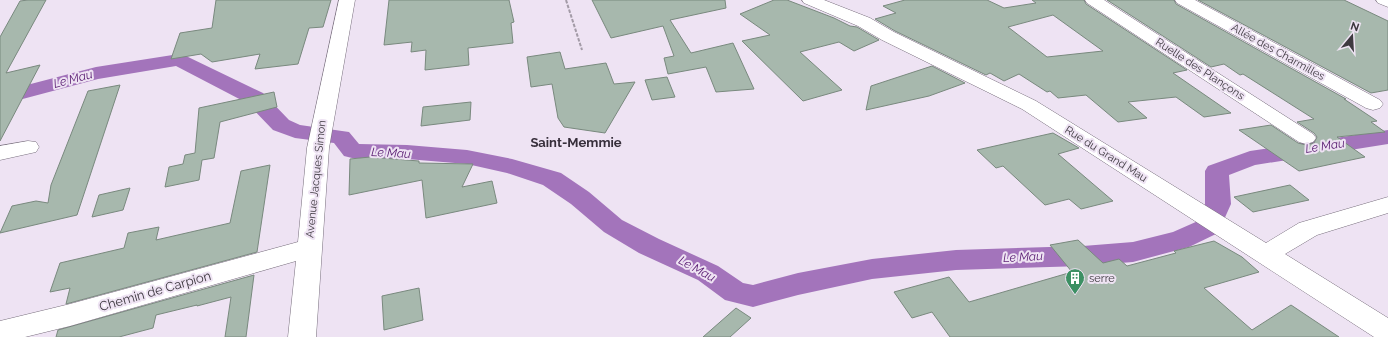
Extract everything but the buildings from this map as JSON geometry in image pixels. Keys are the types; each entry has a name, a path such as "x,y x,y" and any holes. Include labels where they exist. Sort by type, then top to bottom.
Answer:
{"street":[{"name":"Avenue Jacques Simon","path":"302,337 318,148 347,0"},
{"name":"Rue du Grand Mau","path":"810,0 864,22 888,36 1028,105 1388,332"},
{"name":"Ruelle des Plançons","path":"1093,0 1306,138"},
{"name":"Allée des Charmilles","path":"1183,0 1373,104"},
{"path":"1384,0 1388,2"},
{"path":"0,153 28,147"},
{"path":"1266,254 1308,229 1388,205"},
{"name":"Chemin de Carpion","path":"0,332 70,315 309,248"}],"path":[{"path":"566,0 582,50"}],"waterway":[{"name":"Le Mau","path":"0,99 96,73 179,60 255,98 281,125 295,131 341,137 352,151 407,152 467,157 512,166 552,179 580,198 613,226 649,246 708,273 735,292 753,296 798,284 872,269 956,260 1083,256 1133,252 1180,240 1209,227 1218,204 1217,171 1250,158 1388,137"}],"place":[{"name":"serre","path":"1075,295"}],"district":[{"name":"Saint-Memmie","path":"576,142"}]}
